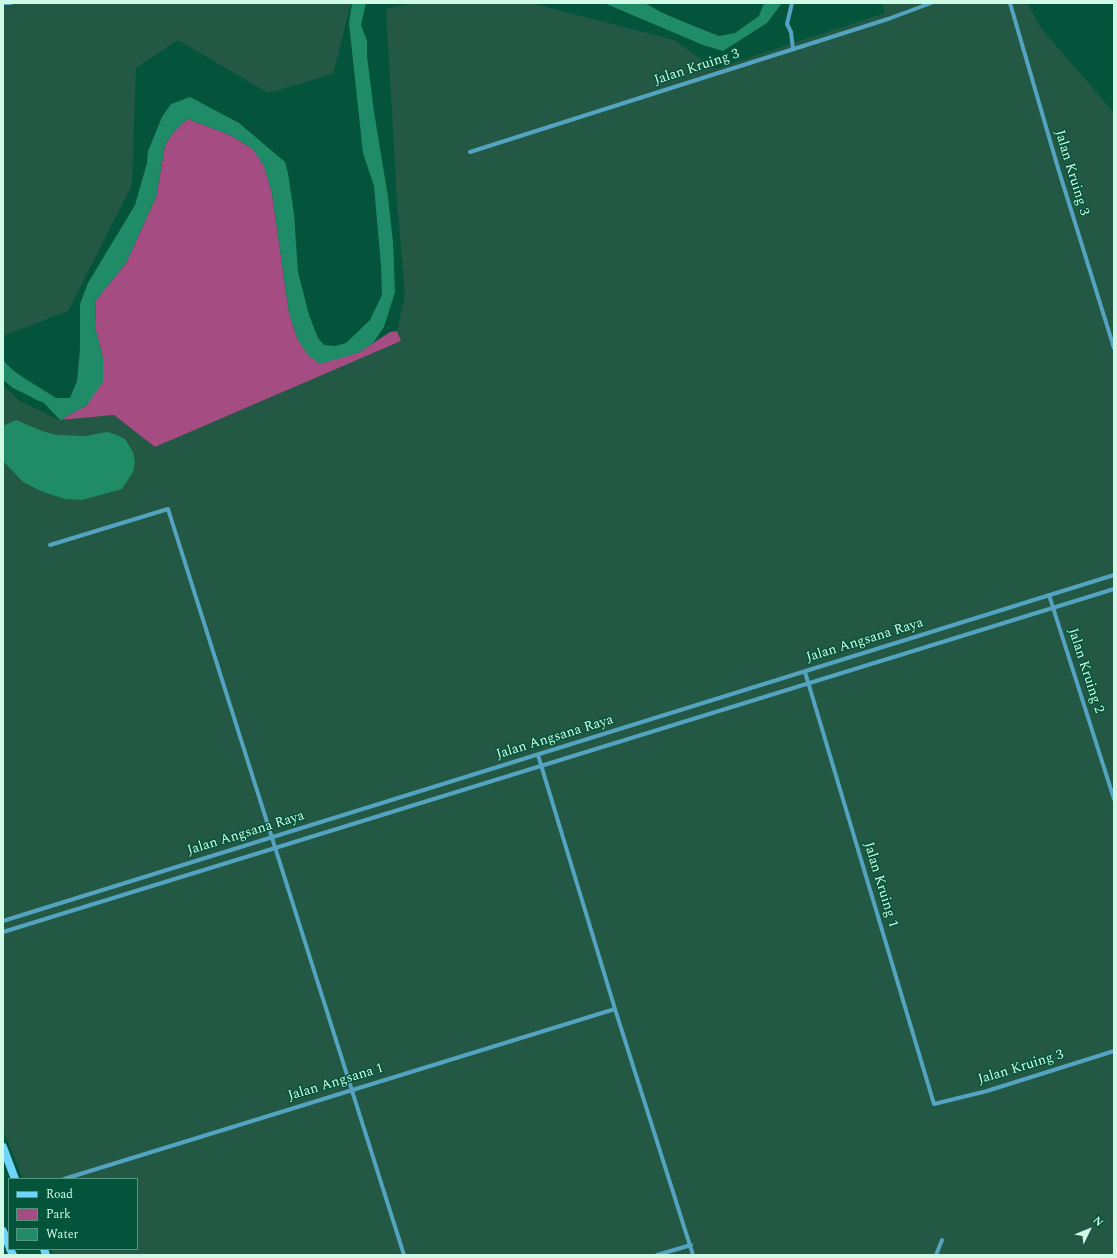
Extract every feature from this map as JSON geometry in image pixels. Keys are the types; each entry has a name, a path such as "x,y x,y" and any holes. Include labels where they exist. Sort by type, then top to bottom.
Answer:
{"street":[{"path":"3,3 11,3"},
{"path":"792,3 787,24 791,32 793,49"},
{"name":"Jalan Kruing 3","path":"470,152 888,19 931,3"},
{"name":"Jalan Kruing 3","path":"1010,3 1057,166 1114,348"},
{"path":"50,545 168,508 404,1255"},
{"name":"Jalan Angsana Raya","path":"3,921 1114,575"},
{"name":"Jalan Angsana Raya","path":"3,932 1114,589"},
{"name":"Jalan Kruing 2","path":"1049,595 1114,799"},
{"name":"Jalan Kruing 1","path":"805,672 934,1104"},
{"path":"538,755 615,1009 693,1255"},
{"name":"Jalan Angsana 1","path":"67,1178 615,1009"},
{"name":"Jalan Kruing 3","path":"934,1104 987,1090 1114,1051"},
{"path":"3,1147 5,1156 15,1178"},
{"path":"3,1231 8,1244"},
{"path":"936,1255 942,1240"},
{"path":"658,1255 691,1245"}],"shaded area":[{"path":"3,3 351,3 333,74 268,93 178,40 136,68 132,185 68,311 3,336"},
{"path":"412,3 531,3 674,40 715,69 885,13 882,3 1027,3 1041,28 1114,113 1114,1255 54,1255 52,1250 138,1250 138,1178 23,1178 3,1129 3,386 20,401 59,420 114,415 155,447 401,341 397,331 405,295 397,201 386,9"}],"green space":[{"path":"188,119 230,135 253,149 264,166 272,193 289,313 298,340 358,353 390,332 397,331 401,341 155,447 114,415 60,420 87,405 103,358 95,327 96,300 126,263 156,197 165,145 175,130"}],"water":[{"path":"352,3 366,3 361,25 367,41 367,56 374,112 388,197 393,242 395,292 384,327 373,343 358,353 320,364 308,355 298,340 289,313 272,193 264,166 253,149 230,135 188,119 175,130 165,145 156,197 126,263 96,300 95,327 103,358 103,382 87,405 60,420 44,403 13,388 3,380 3,360 13,371 56,398 70,398 77,381 80,349 80,304 88,283 135,205 147,163 148,151 162,117 171,104 190,97 239,123 285,162 294,214 298,272 309,315 318,338 324,345 335,346 346,343 370,320 382,295 381,266 374,186 363,153 349,23"},
{"path":"604,3 645,3 666,15 719,36 735,33 759,16 764,3 782,3 767,23 723,51 703,45"},
{"path":"16,420 56,435 85,436 107,432 117,435 125,439 133,452 135,462 133,472 122,489 82,500 65,499 43,492 23,482 3,461 3,426"}],"waterway":[{"path":"628,3 696,33"},
{"path":"388,245 389,281"},
{"path":"3,368 29,390 40,396"}]}
